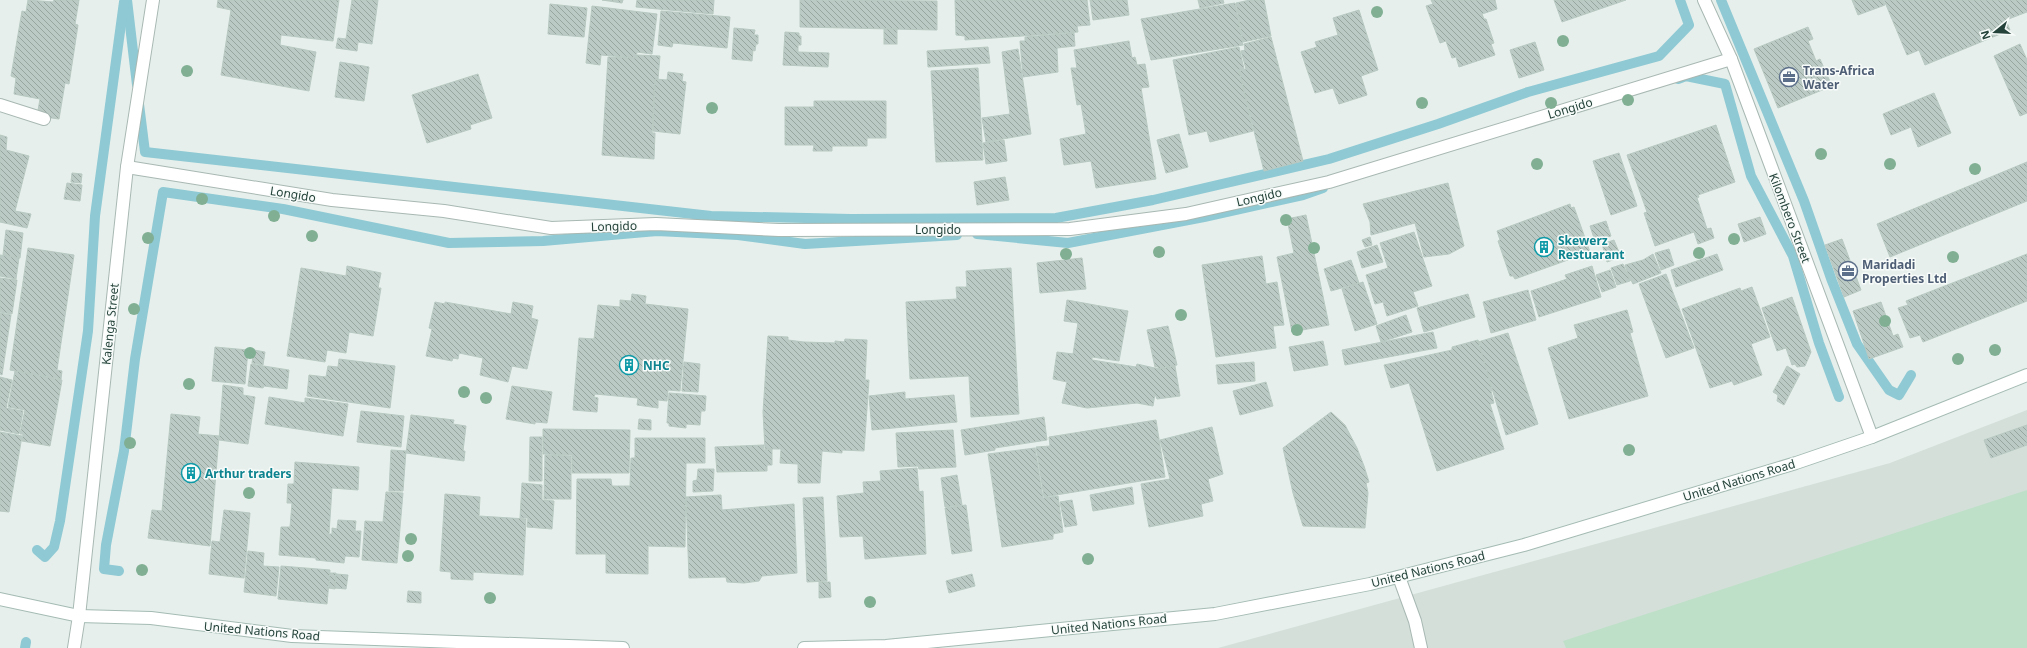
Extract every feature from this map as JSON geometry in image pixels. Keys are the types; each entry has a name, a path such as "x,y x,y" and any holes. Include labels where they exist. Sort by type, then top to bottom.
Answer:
{"street":[{"name":"Kalenga Street","path":"74,648 80,616 127,167 153,0"},
{"name":"Kilombero Street","path":"1704,0 1731,58 1872,437"},
{"name":"Longido","path":"127,167 332,200 444,210 551,228 656,224 779,230 1070,229 1186,214 1329,182 1731,58"},
{"path":"0,105 44,119"},
{"name":"United Nations Road","path":"804,648 886,646 1215,614 1398,577 1524,545 1796,463 1872,437 2027,375"},
{"path":"1398,577 1415,621 1421,648"},
{"name":"United Nations Road","path":"0,599 80,616 151,618 292,636 623,648"}],"shaded area":[{"path":"2027,410 2027,648 1218,648 1890,463"}],"green space":[{"path":"2027,490 2027,648 1566,648 1563,641"}],"building":[{"path":"28,0 53,2 54,0 79,0 75,24 78,25 69,84 65,83 59,119 37,116 40,99 14,94 16,78 11,76 22,11 26,12"},
{"path":"218,0 339,0 333,41 281,35 280,45 316,52 309,91 221,75 231,10 217,7"},
{"path":"352,0 378,0 372,44 358,42 357,51 336,48 338,38 346,39"},
{"path":"602,0 623,0 622,3"},
{"path":"637,0 714,0 713,14 636,7"},
{"path":"800,0 937,1 937,30 800,27"},
{"path":"955,0 1087,0 1090,25 1077,26 1078,32 965,40 965,36 956,35"},
{"path":"1090,0 1127,0 1129,15 1093,20"},
{"path":"1198,0 1223,0 1224,3 1200,8"},
{"path":"1250,0 1264,0 1271,36 1243,42 1236,3"},
{"path":"1431,0 1495,0 1497,9 1482,14 1484,19 1486,19 1494,43 1491,44 1495,55 1459,67 1456,57 1452,58 1446,41 1440,43 1426,6 1433,4"},
{"path":"1554,0 1626,0 1562,22"},
{"path":"1852,0 1883,0 1885,5 1858,15"},
{"path":"1884,0 2027,0 2027,12 2006,20 2010,30 1925,65 1919,50 1907,55"},
{"path":"1235,3 1243,45 1151,60 1141,19"},
{"path":"550,4 587,8 584,37 548,34"},
{"path":"592,6 657,14 652,54 637,52 636,58 601,55 600,65 586,63"},
{"path":"1359,10 1378,70 1361,76 1367,95 1339,104 1333,88 1315,93 1301,52 1317,47 1315,42 1338,35 1333,18"},
{"path":"661,11 730,17 727,48 673,43 672,47 658,45"},
{"path":"1808,27 1813,39 1808,41 1816,61 1820,59 1832,86 1778,108 1754,49"},
{"path":"734,28 755,30 754,35 758,35 758,44 756,44 755,51 753,50 752,61 732,59"},
{"path":"884,29 897,29 897,44 884,44"},
{"path":"785,32 799,33 799,36 801,36 801,45 798,45 798,52 829,53 828,67 783,65"},
{"path":"1074,33 1075,46 1057,48 1058,72 1023,77 1020,41 1025,41 1025,37"},
{"path":"1271,37 1303,161 1264,171 1239,71 1246,69 1241,51 1245,50 1244,44"},
{"path":"1129,41 1132,58 1135,57 1137,65 1145,64 1149,87 1141,88 1156,179 1096,188 1091,161 1064,165 1060,139 1086,134 1081,104 1077,105 1071,68 1077,68 1074,50"},
{"path":"1535,42 1544,70 1519,78 1510,50"},
{"path":"2020,44 2027,60 2027,113 2020,116 1994,56"},
{"path":"988,47 990,63 928,67 927,51"},
{"path":"1239,47 1244,69 1239,70 1253,131 1210,142 1207,131 1189,135 1173,60"},
{"path":"1018,49 1031,134 986,142 982,118 1010,114 1002,52"},
{"path":"636,55 660,56 658,79 655,79 652,133 655,133 654,159 602,155 608,57 636,58"},
{"path":"340,62 369,67 364,101 335,97"},
{"path":"978,68 983,160 936,162 931,71"},
{"path":"668,72 683,74 682,81 686,82 680,134 653,131 655,79 667,80"},
{"path":"478,74 492,118 470,125 471,129 427,143 412,95"},
{"path":"1934,93 1951,133 1918,147 1911,127 1891,135 1883,114"},
{"path":"814,101 886,101 886,138 867,138 867,146 832,146 832,151 813,151 814,145 785,145 785,107 814,107"},
{"path":"1716,125 1735,182 1698,195 1699,197 1697,198 1707,229 1711,228 1714,238 1698,244 1694,232 1655,246 1644,213 1647,212 1627,155"},
{"path":"1179,134 1188,167 1166,173 1157,140"},
{"path":"0,135 7,137 6,150 29,156 15,211 31,214 27,228 0,222"},
{"path":"1004,140 1007,161 986,164 983,143"},
{"path":"1619,153 1637,206 1611,215 1593,161"},
{"path":"2027,162 2027,201 1890,257 1877,224"},
{"path":"72,173 82,174 81,183 71,182"},
{"path":"1005,177 1009,200 977,205 974,182"},
{"path":"67,183 82,185 80,201 64,199"},
{"path":"1448,183 1464,246 1449,254 1424,257 1415,223 1371,235 1370,222 1363,204"},
{"name":"Skewerz Restuarant","path":"1570,204 1571,208 1574,207 1590,252 1515,279 1513,276 1510,276 1498,241 1500,240 1497,231"},
{"path":"1306,215 1329,325 1292,332 1277,257 1294,253 1287,219"},
{"path":"1760,217 1766,234 1744,242 1738,224"},
{"path":"1606,221 1611,236 1595,241 1590,226"},
{"path":"6,230 23,233 20,258 3,255"},
{"path":"1414,232 1432,286 1413,292 1418,306 1387,316 1383,302 1375,304 1366,275 1388,268 1380,243"},
{"path":"1370,237 1372,245 1365,247 1362,240"},
{"path":"1842,239 1861,290 1844,297 1825,245"},
{"path":"1614,240 1621,257 1607,262 1602,244"},
{"path":"1377,245 1383,262 1362,268 1357,252"},
{"path":"28,248 74,255 57,370 62,371 61,379 10,370"},
{"path":"1669,249 1674,265 1661,270 1655,253"},
{"path":"1653,254 1661,273 1633,284 1631,280 1630,281 1625,265 1643,260"},
{"path":"1717,254 1723,270 1676,287 1671,270"},
{"path":"2027,254 2027,301 1923,342 1920,335 1910,338 1898,308 1908,305 1906,301"},
{"path":"0,255 19,258 16,279 0,276"},
{"path":"1262,256 1266,284 1277,282 1284,325 1273,326 1276,348 1216,357 1202,265"},
{"path":"1082,258 1086,289 1040,293 1037,263"},
{"path":"1351,260 1359,283 1331,291 1324,269"},
{"path":"1623,264 1630,281 1617,285 1611,268"},
{"path":"347,266 381,273 378,288 381,288 373,336 349,332 346,353 327,350 325,362 287,356 301,268 346,276"},
{"path":"1592,266 1601,297 1539,317 1531,291 1567,279 1565,275"},
{"path":"1011,268 1019,414 971,417 969,376 910,379 906,302 957,299 956,287 967,287 966,271"},
{"path":"1610,270 1616,287 1602,292 1596,275"},
{"path":"1666,274 1694,348 1666,358 1639,284"},
{"path":"0,278 17,280 12,314 0,312"},
{"path":"1363,282 1377,324 1355,331 1342,289"},
{"path":"1752,287 1770,337 1751,344 1762,375 1734,385 1732,381 1710,388 1682,309 1740,288 1741,291"},
{"path":"1528,290 1536,320 1491,333 1483,302"},
{"name":"NHC","path":"632,294 646,296 645,304 688,309 680,391 668,390 667,401 658,400 658,408 637,405 638,398 595,394 594,397 598,398 597,412 573,410 579,338 594,339 598,305 620,307 620,300 631,301"},
{"path":"1468,294 1475,317 1424,332 1417,308"},
{"path":"1792,297 1811,352 1805,366 1797,367 1795,364 1792,365 1786,348 1777,351 1762,308"},
{"path":"1067,300 1128,311 1119,361 1092,357 1092,360 1136,367 1137,364 1159,369 1175,366 1180,396 1157,399 1155,394 1153,406 1137,403 1087,408 1062,403 1067,382 1053,379 1057,352 1073,354 1078,323 1064,321"},
{"path":"435,302 445,304 445,302 511,314 513,302 533,306 531,318 538,320 527,369 512,366 508,382 480,375 483,358 459,353 458,359 453,358 452,361 426,356 432,329 429,328"},
{"path":"1881,302 1893,336 1898,334 1903,347 1869,359 1853,311"},
{"path":"1627,310 1633,332 1630,333 1648,396 1569,419 1548,348 1578,338 1574,325"},
{"path":"0,313 11,315 2,375 0,374"},
{"path":"1406,315 1412,332 1381,342 1376,326"},
{"path":"1168,326 1177,365 1159,369 1158,367 1155,367 1147,330"},
{"path":"1433,332 1437,348 1345,365 1342,350"},
{"path":"1508,333 1538,424 1506,435 1478,342"},
{"path":"768,336 788,337 788,340 804,342 835,343 835,341 844,342 845,339 867,340 865,380 869,380 864,451 842,450 842,453 822,451 820,483 798,483 798,464 780,463 781,449 765,449 763,412"},
{"path":"1478,340 1492,390 1494,403 1490,404 1504,449 1437,471 1409,383 1391,388 1384,365 1452,350 1452,347"},
{"path":"1323,341 1328,365 1294,371 1289,347"},
{"path":"215,347 248,350 245,384 212,381"},
{"path":"254,350 265,352 263,365 252,363"},
{"path":"339,359 395,366 390,408 307,396 309,375 326,377 328,366 338,367"},
{"path":"684,362 700,364 698,392 682,391"},
{"path":"1254,362 1255,381 1218,384 1216,365"},
{"path":"251,364 289,370 287,389 264,386 263,388 248,386"},
{"path":"1787,366 1800,374 1784,405 1777,401 1778,395 1773,392"},
{"path":"15,371 62,380 50,446 22,441 23,434 20,434 25,410 8,407"},
{"path":"0,377 12,380 6,408 23,411 19,434 0,430"},
{"path":"1266,382 1273,406 1240,415 1233,391"},
{"path":"223,385 243,388 243,395 255,397 248,444 219,440"},
{"path":"512,386 552,392 547,423 535,422 535,424 506,419"},
{"path":"905,392 905,399 954,395 957,422 872,430 869,396"},
{"path":"669,393 706,396 705,411 701,411 700,425 686,424 686,428 669,426 669,423 667,423"},
{"path":"269,397 305,403 305,398 348,404 343,436 265,424"},
{"path":"361,411 404,416 401,447 357,442"},
{"path":"1331,412 1345,425 1357,448 1369,482 1366,483 1368,493 1365,528 1303,526 1293,493 1283,448"},
{"name":"Arthur traders","path":"171,414 200,417 198,434 219,436 210,546 148,538 152,510 162,511"},
{"path":"411,415 454,420 453,424 466,426 463,451 465,451 464,461 406,453"},
{"path":"1044,417 1047,440 995,448 995,450 965,455 961,430"},
{"path":"639,419 651,420 651,430 638,429"},
{"path":"1156,420 1165,477 1044,497 1036,447 1050,446 1049,437"},
{"path":"2027,425 2027,445 1991,458 1984,440"},
{"path":"1212,427 1223,474 1208,479 1213,501 1201,504 1203,516 1149,527 1141,484 1170,479 1160,440"},
{"path":"543,429 630,430 629,473 572,473 572,455 543,454"},
{"path":"953,430 956,467 919,469 918,466 898,467 896,433"},
{"path":"0,432 22,436 9,512 0,511"},
{"path":"530,437 542,437 542,481 529,481"},
{"path":"635,438 705,438 705,463 686,463 685,547 648,546 648,574 606,573 606,554 576,554 577,479 611,479 612,486 630,486 631,458 635,458"},
{"path":"764,445 763,450 772,449 772,465 767,465 767,471 717,472 715,447"},
{"path":"1035,448 1043,498 1058,496 1063,532 1053,534 1053,539 1002,547 988,454"},
{"path":"391,450 406,451 403,491 389,491"},
{"path":"545,455 571,456 571,499 544,499"},
{"path":"295,462 359,467 358,490 332,488 329,534 332,534 332,528 337,529 338,520 356,521 355,531 361,531 359,557 345,556 344,563 316,560 316,558 279,555 281,527 290,527 292,503 287,503 288,484 294,484"},
{"path":"917,468 919,492 923,491 926,554 865,559 863,536 840,537 837,496 864,493 863,482 881,481 880,471"},
{"path":"698,469 714,469 713,491 693,492 693,481 697,480"},
{"path":"957,475 962,505 945,507 941,478"},
{"path":"522,483 542,485 542,500 554,501 552,529 527,527 528,518 520,518"},
{"path":"1132,487 1134,504 1093,511 1090,495"},
{"path":"386,492 403,493 397,563 362,560 365,521 383,522"},
{"path":"445,494 480,497 479,516 526,519 523,575 473,572 473,580 451,579 451,572 440,571"},
{"path":"721,495 722,510 794,504 797,573 762,576 759,581 744,583 727,582 726,577 689,578 686,497"},
{"path":"823,497 827,581 807,582 803,498"},
{"path":"1072,500 1077,525 1065,527 1060,502"},
{"path":"966,505 972,551 952,554 945,508"},
{"path":"224,510 250,513 244,578 209,574 212,541 220,542"},
{"path":"248,551 264,553 263,566 279,567 276,596 244,592"},
{"path":"281,566 330,570 327,604 278,599"},
{"path":"330,573 336,573 335,589 329,588"},
{"path":"336,574 348,575 346,589 335,588"},
{"path":"972,574 975,586 949,593 946,581"},
{"path":"819,582 830,582 831,597 819,598"},
{"path":"408,591 421,592 421,603 407,602"}],"waterway":[{"path":"127,0 137,85"},
{"path":"139,104 145,152 711,216 851,219 1056,218 1153,200 1329,159 1438,124 1528,92 1659,56 1689,25 1680,0"},
{"path":"1721,0 1804,201 1832,281 1857,344 1889,390 1899,395 1911,375"},
{"path":"37,550 45,557 54,547 60,521 88,331 95,216 124,2"},
{"path":"1678,79 1686,76 1725,84 1751,176 1793,256 1819,343 1839,397"},
{"path":"977,234 1068,243 1204,217 1303,195 1323,188"},
{"path":"119,571 104,569 106,545 124,451 135,359 163,192 283,209 449,243 543,241 657,231 738,235 805,244 957,235"},
{"path":"25,648 26,642"}],"place":[{"name":"Trans-Africa Water","path":"1789,77"},
{"name":"Skewerz Restuarant","path":"1544,247"},
{"name":"Maridadi Properties Ltd","path":"1848,271"},
{"name":"NHC","path":"629,365"},
{"name":"Arthur traders","path":"191,473"}]}
